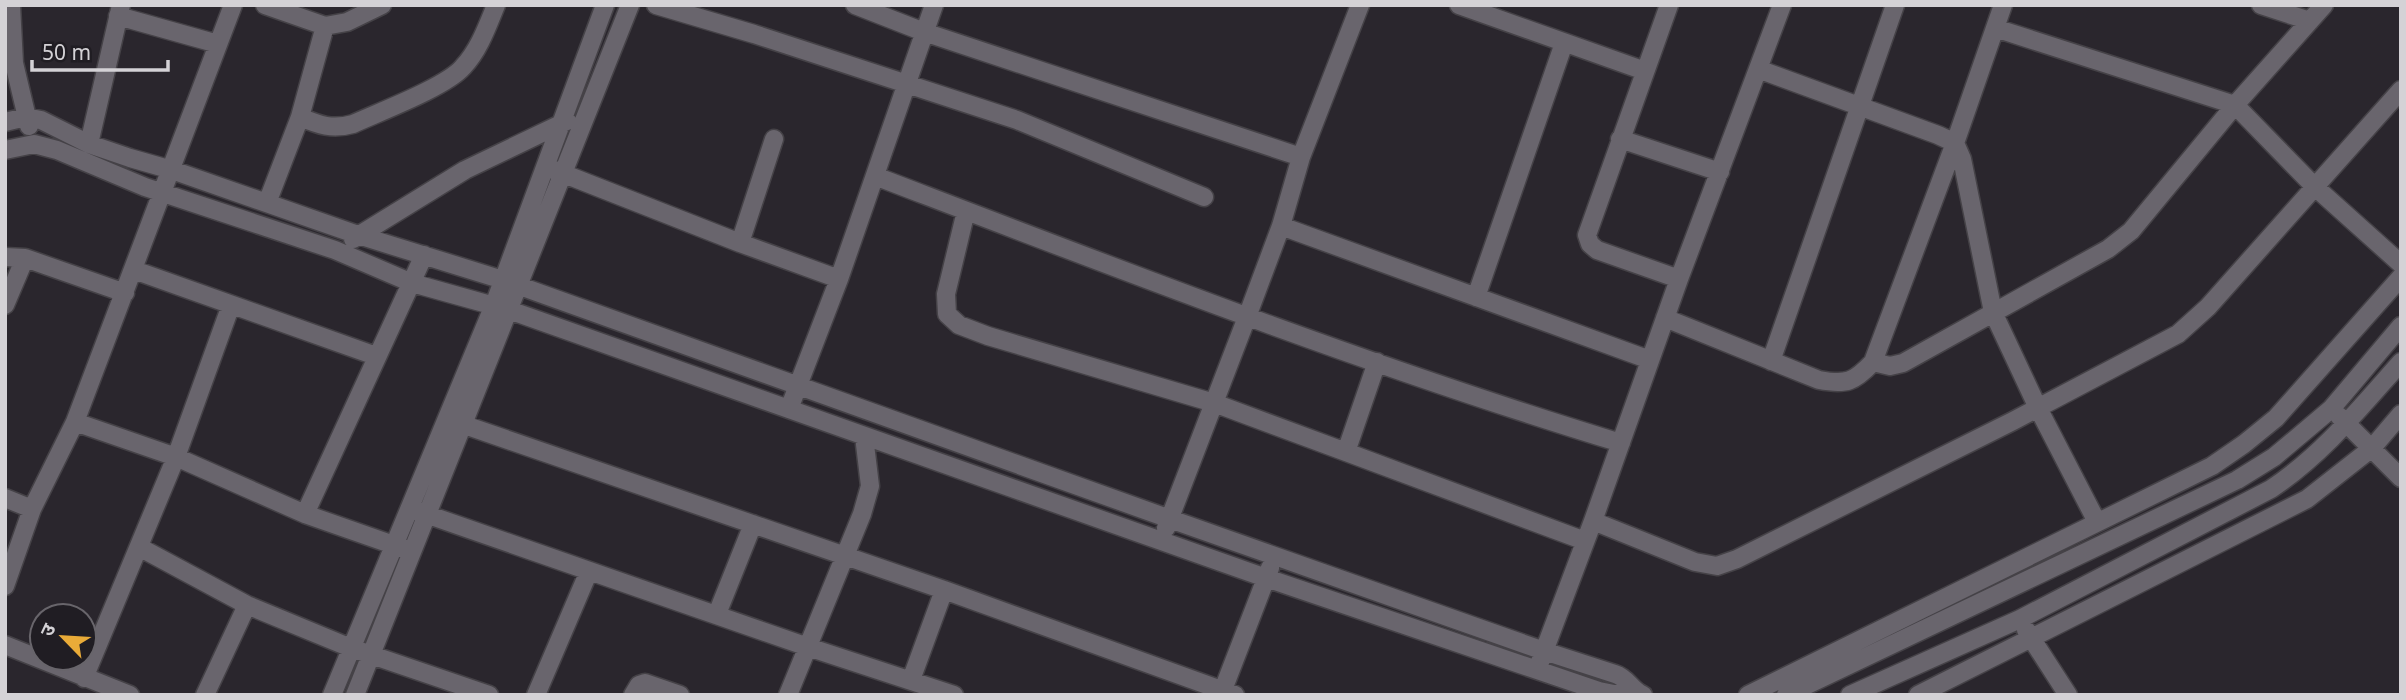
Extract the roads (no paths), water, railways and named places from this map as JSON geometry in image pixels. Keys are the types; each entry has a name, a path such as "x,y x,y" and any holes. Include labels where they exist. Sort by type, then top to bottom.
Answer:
{"street":[{"path":"11,5 14,63 34,144"},
{"path":"5,586 32,509 75,422 233,5"},
{"path":"265,5 325,26 347,22 382,5"},
{"path":"300,117 323,127 338,129 448,79 463,68 475,52 496,5"},
{"path":"511,283 546,167 605,5"},
{"path":"332,695 410,509 455,422 511,283 563,174 630,5"},
{"path":"656,5 754,34 1017,120 1204,197"},
{"path":"855,5 925,32 1301,158"},
{"path":"789,409 839,278 934,5"},
{"path":"1161,541 1247,317 1301,158 1360,5"},
{"path":"1459,5 1646,71"},
{"path":"1669,5 1587,234 1590,244 1597,250 1679,279"},
{"path":"1536,671 1782,5"},
{"path":"1877,5 1890,8 1894,5"},
{"path":"1771,361 1894,5"},
{"path":"1665,318 1819,380 1842,384 1859,377 1873,362 1955,143 2003,5"},
{"path":"2261,5 2310,22"},
{"path":"1873,362 1889,366 1903,363 2108,249 2131,231 2235,105 2325,5"},
{"path":"89,144 125,11 218,44"},
{"path":"267,203 300,117 325,26"},
{"path":"1995,28 2235,105 2314,186 2401,264"},
{"path":"1476,297 1564,43"},
{"path":"1758,69 1955,143 1962,159 1993,312 2038,408 2097,522"},
{"path":"1593,521 1695,562 1717,566 1737,559 2038,408 2178,334 2208,307 2401,90"},
{"path":"335,250 465,170 588,111"},
{"path":"5,122 26,117 41,120 89,144 358,235 511,283 1170,519 1621,676 1639,693"},
{"path":"740,243 774,139"},
{"path":"1620,139 1720,172"},
{"path":"5,150 34,144 57,150 163,193 335,250 412,283 501,307 1536,671 1606,693 1639,693"},
{"path":"546,167 740,243 839,278"},
{"path":"875,176 1247,317 1539,418 1621,443"},
{"path":"966,211 946,294 947,314 959,324 988,336 1214,404 1585,541"},
{"path":"1280,226 1650,360"},
{"path":"305,514 424,255"},
{"path":"5,257 24,258 125,293"},
{"path":"5,305 24,258"},
{"path":"134,270 376,356"},
{"path":"1748,695 2213,466 2276,418 2401,277"},
{"path":"84,678 176,457 231,304"},
{"path":"1786,695 2237,480 2274,457 2331,409 2397,330 2369,314"},
{"path":"1346,452 1377,362"},
{"path":"1850,695 2020,619 2271,489 2305,464 2346,424 2401,362"},
{"path":"2331,409 2401,478"},
{"path":"1917,695 2307,499 2372,448 2401,414"},
{"path":"75,422 176,457 305,514 414,552"},
{"path":"355,695 429,516 455,422"},
{"path":"455,422 944,590 1226,694 1275,555"},
{"path":"788,695 846,556 870,486 864,436"},
{"path":"5,498 32,509"},
{"path":"410,509 718,614 808,648 954,695"},
{"path":"718,614 753,524"},
{"path":"139,547 247,605 351,648 489,695"},
{"path":"537,695 589,571"},
{"path":"911,680 944,590"},
{"path":"205,695 247,605"},
{"path":"2020,619 2068,695"},
{"path":"5,645 130,695"},
{"path":"633,695 639,685 645,683 680,695"}]}
